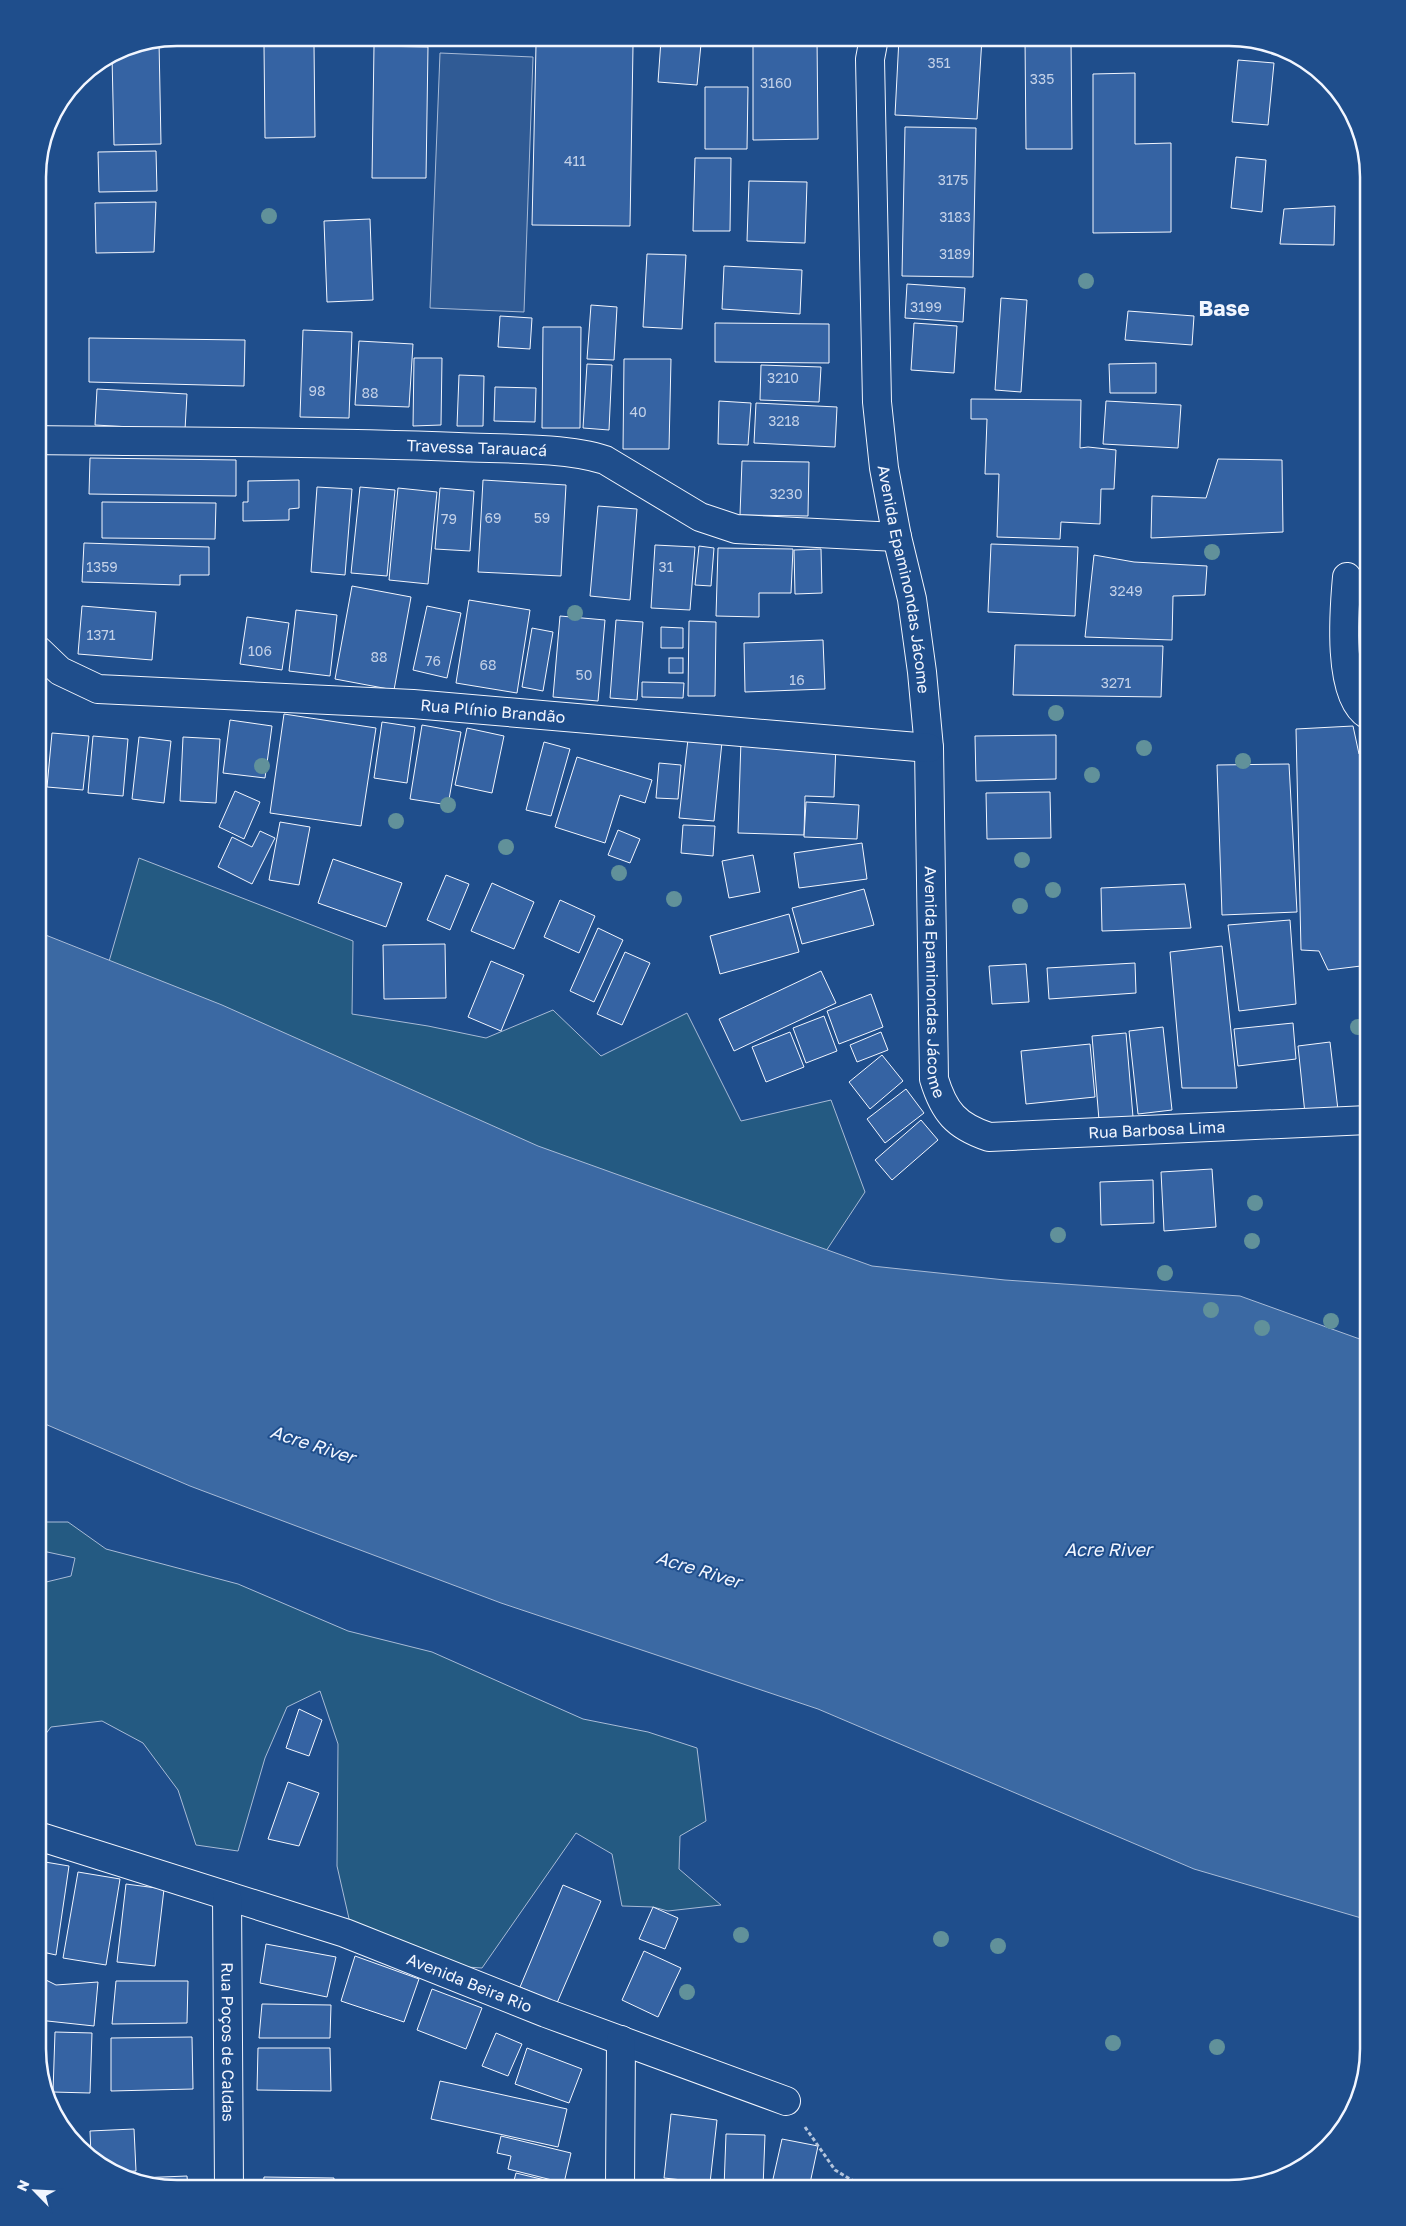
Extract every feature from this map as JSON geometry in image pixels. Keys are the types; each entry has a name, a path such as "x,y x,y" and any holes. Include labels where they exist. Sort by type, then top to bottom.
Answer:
{"street":[{"name":"Avenida Epaminondas Jácome","path":"872,47 870,59 877,402 884,468 896,537 912,599 922,672 929,748 934,1079 940,1099 951,1116"},
{"name":"Travessa Tarauacá","path":"47,440 423,446 563,452 605,460 700,517 736,529 896,537"},
{"path":"1346,578 1344,623 1349,687 1360,708"},
{"name":"Rua Plínio Brandão","path":"47,658 60,671 98,689 412,704 929,748"},
{"name":"Rua Barbosa Lima","path":"951,1116 968,1130 989,1137 1360,1120"},
{"name":"Avenida Beira Rio","path":"46,1839 345,1933 546,2013 786,2101"},
{"name":"Rua Poços de Caldas","path":"227,1896 229,2179"},
{"path":"620,2179 621,2040"}],"path":[{"path":"786,2101 835,2170 851,2180"}],"shaded area":[{"path":"440,53 533,57 524,312 430,308"},
{"path":"139,858 353,941 352,1014 428,1026 486,1038 553,1010 601,1056 687,1013 741,1121 831,1100 865,1192 795,1298 99,996"},
{"path":"46,1522 68,1522 106,1549 238,1584 348,1631 432,1652 583,1719 648,1732 697,1748 706,1821 680,1836 679,1869 721,1905 668,1911 653,1907 622,1906 612,1854 576,1833 482,1968 451,1966 350,1923 337,1866 338,1744 320,1691 287,1707 265,1758 238,1851 196,1845 178,1790 143,1743 102,1721 51,1727 46,1733 46,1582 71,1576 75,1558 46,1552"}],"water":[{"name":"Acre River","path":"47,935 222,1005 538,1146 872,1266 1005,1280 1240,1296 1360,1339 1360,1918 1194,1869 818,1709 501,1603 190,1486 46,1425"}],"building":[{"path":"264,46 314,46 315,137 265,138"},
{"path":"374,46 428,47 426,178 372,178"},
{"path":"536,46 633,46 630,226 532,225"},
{"path":"661,46 701,46 697,85 658,82"},
{"path":"159,47 161,144 114,145 112,64 127,56"},
{"path":"753,47 817,47 818,139 753,140"},
{"path":"899,47 981,47 977,119 895,115"},
{"path":"1025,47 1071,47 1072,149 1026,149"},
{"path":"1238,60 1274,63 1268,125 1232,122"},
{"path":"1135,73 1135,144 1171,143 1171,232 1093,233 1093,74"},
{"path":"705,87 748,87 747,149 705,149"},
{"path":"905,127 976,128 973,277 902,276"},
{"path":"156,151 157,191 99,192 98,152"},
{"path":"1236,157 1266,160 1262,212 1231,208"},
{"path":"695,158 731,158 730,231 693,231"},
{"path":"749,181 807,182 805,243 747,241"},
{"path":"156,202 154,252 96,253 95,203"},
{"path":"1335,206 1334,245 1280,244 1284,209"},
{"path":"370,219 373,300 327,302 324,221"},
{"path":"647,254 686,255 682,329 643,327"},
{"path":"724,266 802,270 800,314 722,309"},
{"path":"907,284 965,288 963,322 905,318"},
{"path":"1001,298 1027,300 1021,392 995,390"},
{"path":"591,305 617,307 614,360 587,359"},
{"path":"1128,311 1194,316 1192,345 1125,340"},
{"path":"500,316 532,318 530,349 498,347"},
{"path":"715,323 829,324 829,363 715,362"},
{"path":"914,323 957,326 954,373 911,370"},
{"path":"543,327 581,327 580,428 542,428"},
{"path":"303,330 352,332 349,418 300,417"},
{"path":"89,338 245,340 244,386 89,382"},
{"path":"359,341 413,344 409,407 355,405"},
{"path":"414,358 442,358 441,425 413,426"},
{"path":"624,359 671,359 669,449 623,449"},
{"path":"1156,363 1156,393 1110,393 1109,364"},
{"path":"587,364 612,365 609,430 583,428"},
{"path":"761,365 821,367 819,402 760,400"},
{"path":"459,375 484,376 483,426 457,426"},
{"path":"495,387 536,388 535,422 494,421"},
{"path":"97,389 187,394 185,430 95,425"},
{"path":"971,399 1081,400 1080,448 1116,450 1114,489 1101,489 1100,524 1061,522 1060,539 997,537 999,474 985,474 987,419 971,419"},
{"path":"719,401 751,403 748,445 718,444"},
{"path":"1106,401 1181,405 1178,448 1103,444"},
{"path":"756,403 837,407 835,447 754,443"},
{"path":"90,458 236,460 236,496 89,494"},
{"path":"1218,459 1282,460 1283,532 1151,538 1152,496 1206,498"},
{"path":"742,461 809,462 808,516 740,515"},
{"path":"299,480 299,508 289,509 289,520 243,521 243,502 248,502 248,481"},
{"path":"483,480 566,485 561,576 478,572"},
{"path":"317,487 352,489 345,575 311,572"},
{"path":"360,487 395,490 387,576 351,573"},
{"path":"398,488 437,492 428,584 389,580"},
{"path":"440,488 474,491 470,551 435,549"},
{"path":"102,502 216,503 215,539 102,538"},
{"path":"598,506 637,509 630,600 590,596"},
{"path":"84,543 209,547 209,575 180,575 180,585 82,582"},
{"path":"991,544 1078,547 1075,616 988,612"},
{"path":"655,545 695,547 690,610 651,608"},
{"path":"699,546 714,548 711,586 695,585"},
{"path":"718,548 793,549 791,593 759,593 759,617 716,616"},
{"path":"821,549 822,593 795,594 794,550"},
{"path":"1094,555 1134,562 1207,566 1205,595 1173,596 1172,640 1085,637"},
{"path":"352,586 411,597 394,690 335,679"},
{"path":"469,600 530,610 517,693 456,683"},
{"path":"82,606 156,612 152,660 78,654"},
{"path":"427,606 461,613 447,678 413,670"},
{"path":"296,610 337,615 330,676 289,671"},
{"path":"560,616 605,620 598,701 553,697"},
{"path":"247,617 289,623 282,670 240,664"},
{"path":"616,620 643,622 637,700 610,698"},
{"path":"689,621 716,622 715,696 688,696"},
{"path":"1360,623 1360,682 1359,682 1358,626"},
{"path":"661,627 683,628 683,648 661,648"},
{"path":"532,628 553,632 543,691 522,687"},
{"path":"823,640 825,689 745,692 744,643"},
{"path":"1015,645 1163,646 1161,697 1013,695"},
{"path":"669,658 683,658 683,673 669,673"},
{"path":"642,682 684,683 683,698 642,697"},
{"path":"284,714 376,728 361,826 270,813"},
{"path":"230,720 272,726 265,778 223,773"},
{"path":"382,722 415,727 407,783 374,778"},
{"path":"422,725 461,732 448,805 410,799"},
{"path":"1353,726 1360,754 1360,966 1328,970 1319,951 1301,950 1296,729"},
{"path":"467,728 504,736 492,793 455,785"},
{"path":"52,733 89,736 83,790 47,787"},
{"path":"1056,735 1056,779 976,781 975,736"},
{"path":"93,736 128,739 123,796 88,793"},
{"path":"139,737 171,741 164,803 132,799"},
{"path":"183,737 220,739 216,803 180,801"},
{"path":"688,739 722,742 714,821 679,818"},
{"path":"741,740 836,744 834,797 805,796 804,835 738,833"},
{"path":"544,742 570,749 551,816 526,810"},
{"path":"577,757 652,780 645,803 620,795 605,843 555,827"},
{"path":"659,763 681,765 678,799 656,798"},
{"path":"1289,764 1297,912 1222,915 1217,765"},
{"path":"235,791 260,802 244,839 219,827"},
{"path":"1050,792 1051,838 987,839 986,793"},
{"path":"806,802 859,805 857,839 804,837"},
{"path":"280,822 310,827 299,885 269,880"},
{"path":"683,825 715,826 713,856 681,853"},
{"path":"618,830 640,839 630,863 608,855"},
{"path":"260,831 275,838 252,884 218,867 232,837 252,847"},
{"path":"862,843 867,879 799,888 794,853"},
{"path":"753,855 760,892 729,898 722,861"},
{"path":"333,859 402,883 386,927 318,903"},
{"path":"446,875 469,884 450,930 427,920"},
{"path":"492,883 534,902 514,949 471,931"},
{"path":"1185,884 1191,928 1102,931 1101,888"},
{"path":"864,889 874,925 802,944 792,908"},
{"path":"560,900 595,916 579,953 544,937"},
{"path":"789,914 799,952 720,974 710,936"},
{"path":"1290,920 1296,1004 1239,1011 1228,925"},
{"path":"598,928 623,940 594,1002 570,991"},
{"path":"445,944 446,998 384,999 383,945"},
{"path":"1222,946 1237,1088 1182,1088 1170,952"},
{"path":"625,952 650,963 622,1025 597,1014"},
{"path":"491,961 524,975 501,1031 468,1017"},
{"path":"1135,963 1136,993 1049,999 1047,968"},
{"path":"1026,964 1029,1002 992,1004 989,966"},
{"path":"821,971 836,1003 734,1051 719,1019"},
{"path":"871,994 883,1027 839,1044 827,1011"},
{"path":"824,1016 837,1051 806,1063 793,1028"},
{"path":"1293,1023 1296,1059 1238,1066 1234,1029"},
{"path":"1163,1027 1172,1110 1138,1114 1129,1031"},
{"path":"790,1032 804,1067 766,1082 752,1047"},
{"path":"881,1032 888,1050 857,1062 850,1045"},
{"path":"1126,1033 1133,1117 1099,1120 1092,1036"},
{"path":"1330,1042 1338,1110 1305,1114 1298,1046"},
{"path":"1090,1044 1095,1097 1026,1104 1021,1051"},
{"path":"882,1055 903,1081 870,1109 849,1082"},
{"path":"906,1089 924,1113 885,1143 867,1119"},
{"path":"921,1120 938,1140 892,1180 875,1160"},
{"path":"1212,1169 1216,1227 1164,1231 1161,1172"},
{"path":"1153,1180 1154,1223 1101,1225 1100,1182"},
{"path":"299,1709 322,1720 309,1756 286,1748"},
{"path":"288,1782 319,1793 299,1846 268,1839"},
{"path":"46,1862 69,1866 56,1955 46,1953"},
{"path":"78,1872 120,1879 106,1965 63,1958"},
{"path":"126,1884 164,1889 155,1966 117,1962"},
{"path":"563,1885 601,1901 557,2003 520,1987"},
{"path":"653,1907 678,1918 665,1949 639,1939"},
{"path":"266,1944 336,1957 327,1997 260,1983"},
{"path":"644,1951 681,1968 658,2017 622,2000"},
{"path":"355,1956 419,1979 404,2022 341,2001"},
{"path":"46,1980 56,1985 98,1982 94,2026 46,2021"},
{"path":"116,1981 188,1981 187,2023 112,2024"},
{"path":"432,1989 482,2008 466,2049 417,2030"},
{"path":"262,2004 331,2005 330,2038 259,2038"},
{"path":"55,2032 92,2033 90,2093 53,2091"},
{"path":"496,2033 522,2044 508,2076 482,2066"},
{"path":"192,2037 193,2089 111,2091 111,2038"},
{"path":"258,2048 330,2048 331,2091 257,2090"},
{"path":"527,2048 582,2069 569,2103 515,2084"},
{"path":"440,2081 567,2109 558,2147 431,2119"},
{"path":"671,2114 717,2120 710,2180 664,2178"},
{"path":"134,2129 136,2171 131,2171 105,2158 91,2147 90,2131"},
{"path":"726,2134 765,2135 763,2180 724,2180"},
{"path":"501,2136 571,2153 565,2179 549,2179 508,2169 511,2156 497,2153"},
{"path":"782,2139 818,2146 811,2180 773,2180"},
{"path":"516,2173 542,2179 514,2179"},
{"path":"187,2176 187,2179 169,2179 155,2177"},
{"path":"264,2177 334,2178 334,2179 264,2179"}],"district":[{"name":"Base","path":"1224,308"}]}
